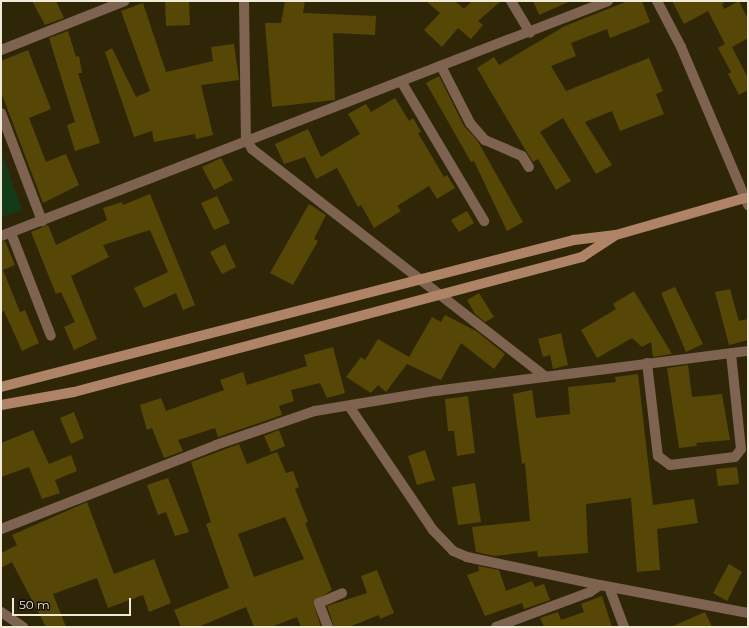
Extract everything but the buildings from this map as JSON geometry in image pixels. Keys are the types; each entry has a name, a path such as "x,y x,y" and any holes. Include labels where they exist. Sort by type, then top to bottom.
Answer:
{"street":[{"path":"1,50 125,1"},
{"path":"244,1 246,139 252,149 546,377"},
{"path":"511,1 530,33"},
{"path":"51,336 6,234 246,139 530,33 608,1"},
{"path":"1,387 574,240 616,235 747,200 681,46 657,1"},
{"path":"441,66 470,123 484,140 522,156 529,167"},
{"path":"401,81 484,221"},
{"path":"1,113 42,221"},
{"path":"1,405 74,392 438,293 582,257 616,235"},
{"path":"1,529 216,445 315,411 647,363 748,351"},
{"path":"647,363 658,456 670,465 735,457 741,449 731,354"},
{"path":"349,406 420,512 453,551 467,557 604,586 748,613"},
{"path":"496,627 604,586"},
{"path":"604,586 624,627"},
{"path":"328,627 319,603 342,593"},
{"path":"1,612 23,627"}],"green space":[{"path":"1,151 22,210 1,217"}]}
